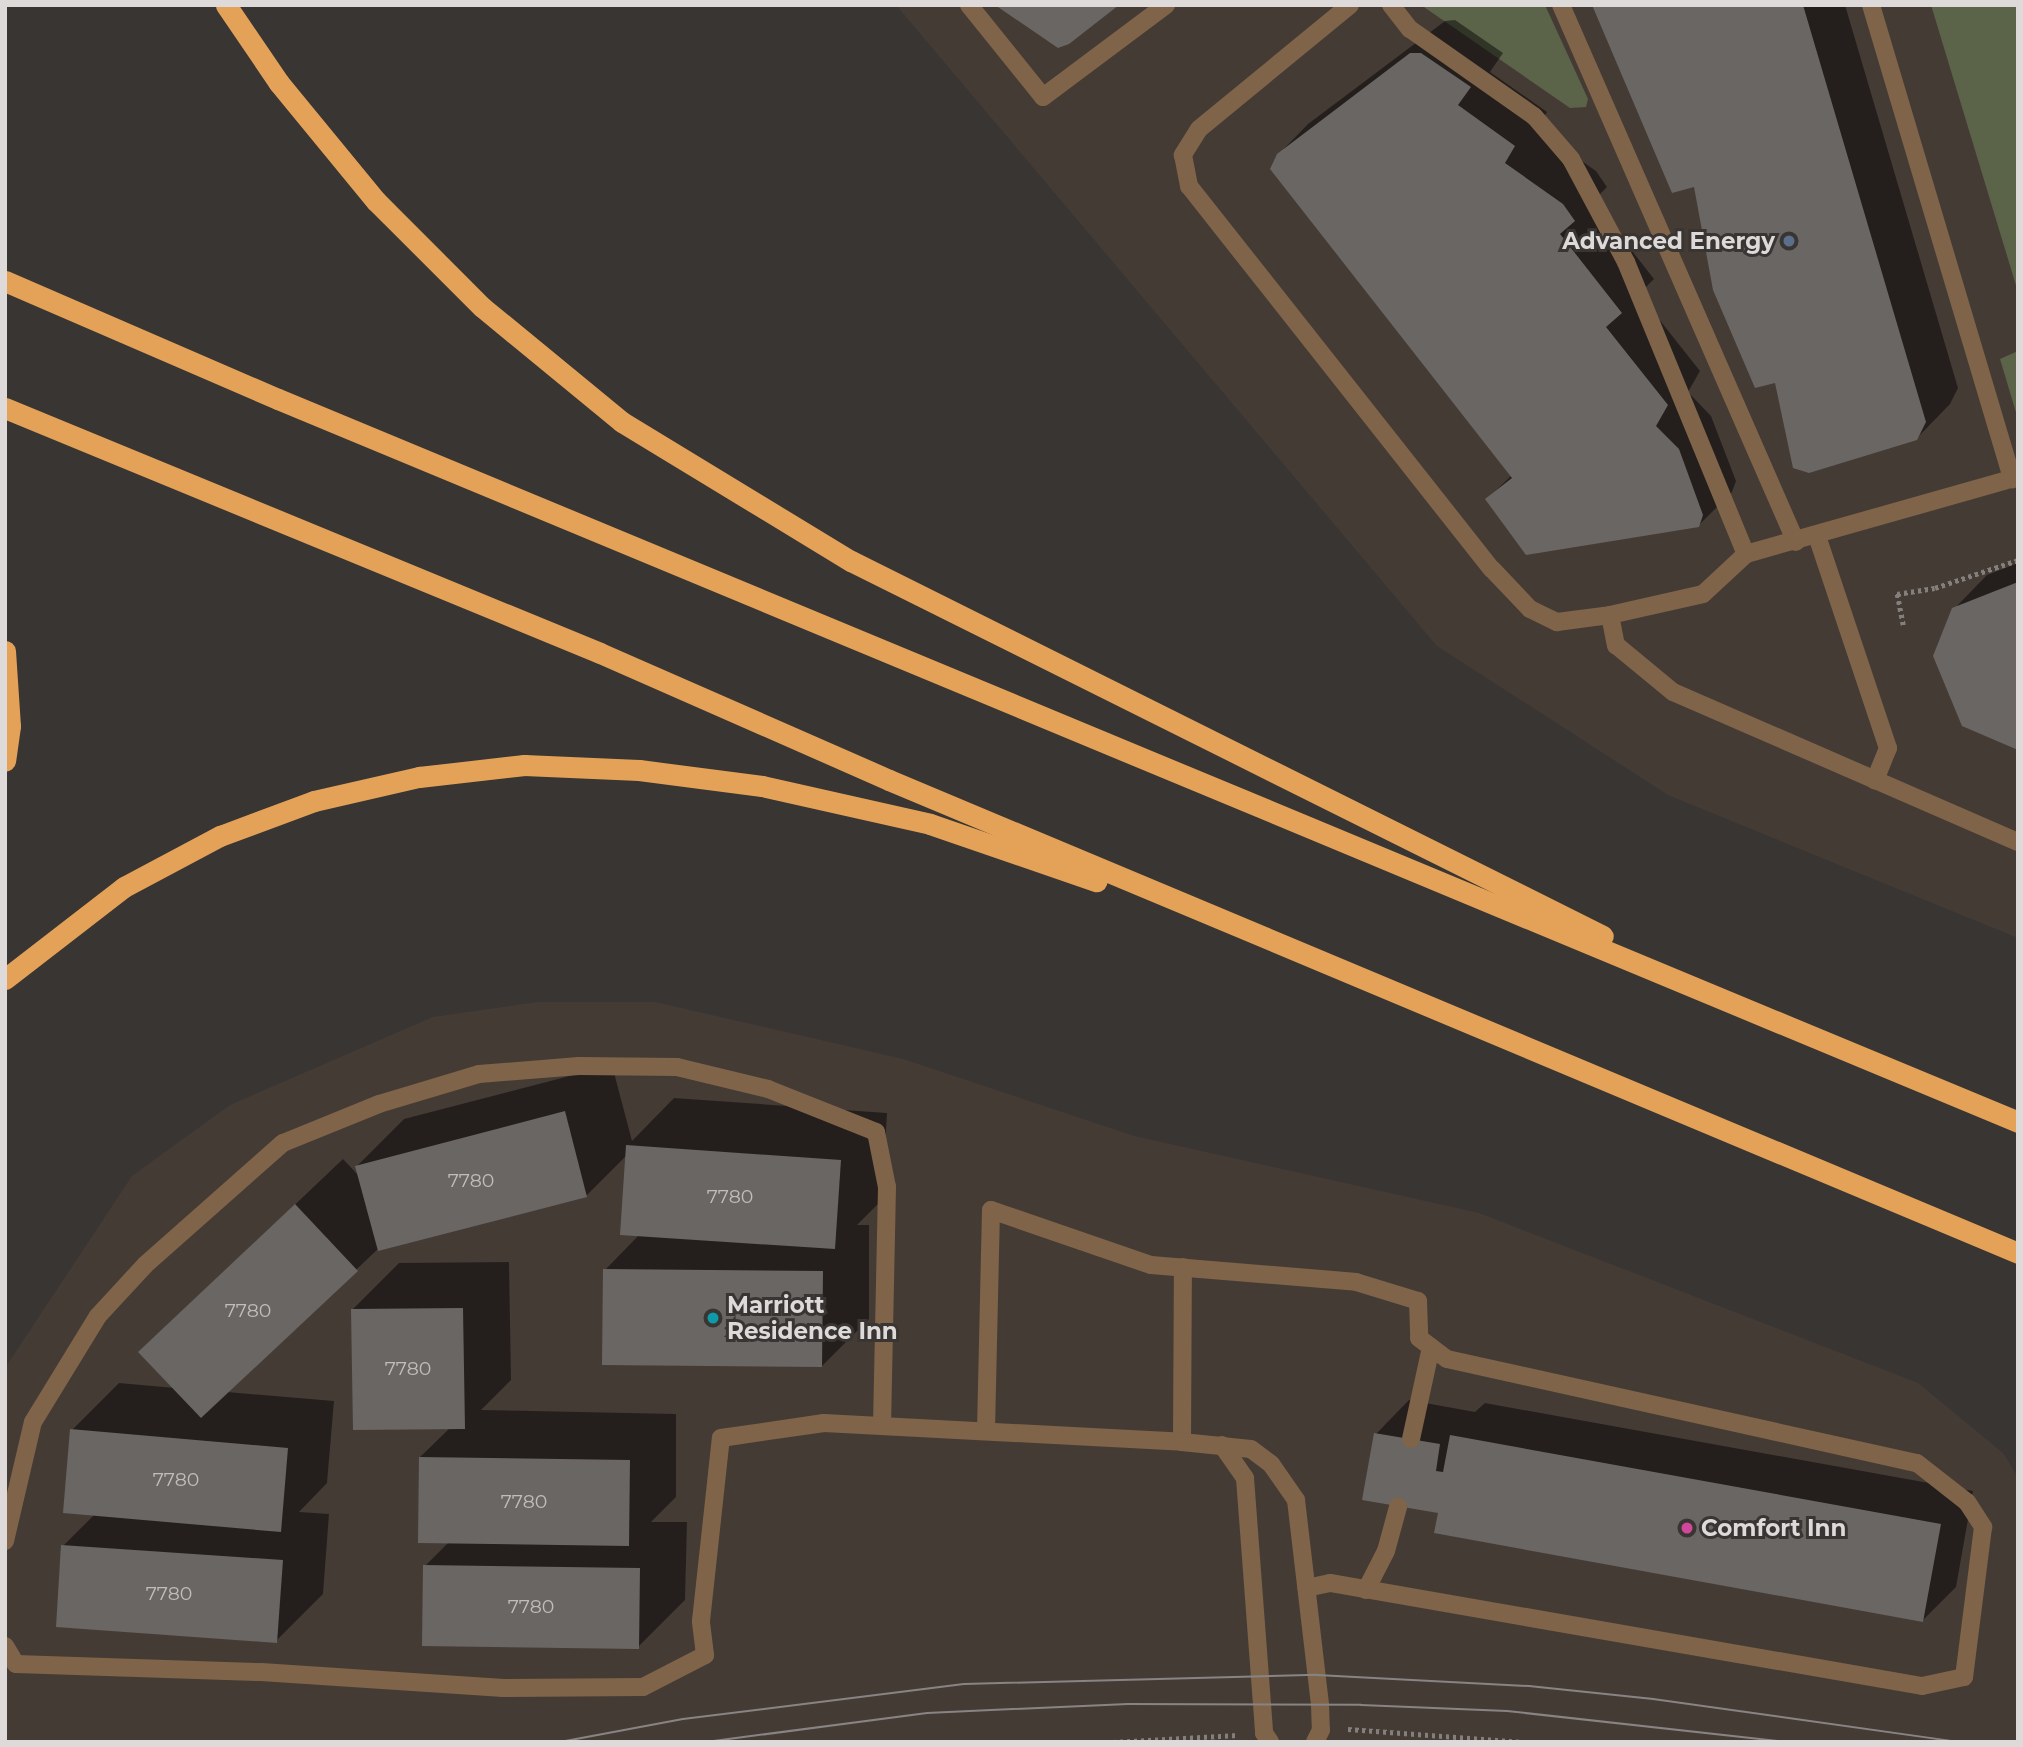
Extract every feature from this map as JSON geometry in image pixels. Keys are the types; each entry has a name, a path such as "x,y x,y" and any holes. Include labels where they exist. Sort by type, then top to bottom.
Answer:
{"highway":[{"path":"226,5 279,83 376,201 482,307 622,422 850,561 1745,1009"},
{"path":"5,281 278,399 2018,1122"},
{"path":"5,408 600,653 1276,942 2018,1253"},
{"path":"5,651 10,715 5,761"},
{"path":"5,979 124,887 220,836 314,801 419,777 524,765 639,770 762,786 930,824 1276,942"}],"lane":[{"path":"969,5 1043,97 1166,5"},
{"path":"1350,5 1199,129 1183,155 1189,186 1492,569 1530,609 1557,622 1610,615 1703,594 1746,554 2015,478 1871,5"},
{"path":"1391,5 1410,29 1534,116 1571,159 1626,262 1746,554"},
{"path":"1561,5 1796,542"},
{"path":"1817,536 1888,748 1875,780"},
{"path":"1610,615 1616,645 1673,692 2018,842"},
{"path":"5,1541 33,1422 98,1316 145,1265 283,1143 379,1104 479,1074 579,1066 677,1067 768,1089 876,1132 887,1186 882,1426"},
{"path":"986,1430 991,1210 1151,1265 1356,1282 1418,1301 1419,1338 1447,1359 1917,1464 1943,1479 1967,1502 1983,1527 1964,1677 1922,1686 1330,1583 1307,1588"},
{"path":"1182,1442 1183,1267"},
{"path":"1411,1439 1431,1347"},
{"path":"5,1646 16,1664 261,1672 503,1688 643,1687 705,1655 701,1621 721,1438 824,1423 1182,1442 1251,1449 1286,1482 1296,1500 1321,1730 1315,1742"},
{"path":"1222,1445 1245,1478 1265,1733 1270,1742"},
{"path":"1366,1590 1386,1551 1398,1507"}],"path":[{"path":"1903,625 1897,594 1935,588 2018,560"},
{"path":"1363,1729 1524,1742"},
{"path":"1113,1742 1221,1739 1233,1735"}],"shaded area":[{"path":"896,5 2018,5 2018,938 1668,795 1437,646"},
{"path":"538,1002 655,1002 903,1059 1134,1136 1479,1213 1918,1383 2003,1453 2018,1477 2018,1742 5,1742 5,1368 132,1176 230,1105 433,1017"}],"green space":[{"path":"1421,5 1545,5 1588,99 1586,107 1570,108"},
{"path":"1931,5 2018,5 2018,292"},
{"path":"2018,351 2018,419 2000,359"}],"building":[{"path":"995,5 1119,5 1069,44 1058,48"},
{"name":"Advanced Energy","path":"1592,5 1803,5 1926,422 1917,440 1809,473 1793,468 1775,383 1755,388 1713,290 1694,187 1672,193"},
{"path":"1410,53 1421,53 1471,87 1458,105 1515,146 1505,163 1563,204 1575,221 1560,234 1622,313 1606,327 1668,405 1656,426 1679,449 1703,515 1699,527 1526,555 1485,499 1512,478 1270,169 1277,154"},
{"path":"2018,582 2018,750 1962,726 1933,656 1952,608"},
{"path":"565,1111 587,1197 378,1251 355,1166"},
{"name":"Marriott Residence Inn","path":"626,1145 841,1160 835,1249 620,1235"},
{"path":"295,1204 358,1271 201,1418 138,1352"},
{"name":"Marriott Residence Inn","path":"603,1269 823,1271 822,1367 602,1365"},
{"path":"463,1308 465,1429 353,1430 351,1309"},
{"path":"70,1429 288,1448 281,1532 63,1513"},
{"name":"Comfort Inn","path":"1374,1433 1440,1444 1436,1471 1443,1472 1450,1435 1941,1524 1923,1622 1434,1533 1438,1513 1362,1500"},
{"path":"419,1457 630,1460 629,1546 418,1543"},
{"path":"61,1545 283,1560 277,1643 56,1627"},
{"path":"423,1565 640,1568 639,1649 422,1646"}],"tram line":[{"path":"560,1742 683,1719 964,1684 1317,1675 1529,1686 1653,1699 1958,1742"},
{"path":"706,1742 927,1713 1128,1704 1361,1705 1507,1711 1790,1742"}],"place":[{"name":"Advanced Energy","path":"1789,241"},
{"name":"Marriott Residence Inn","path":"713,1318"},
{"name":"Comfort Inn","path":"1687,1528"}]}
